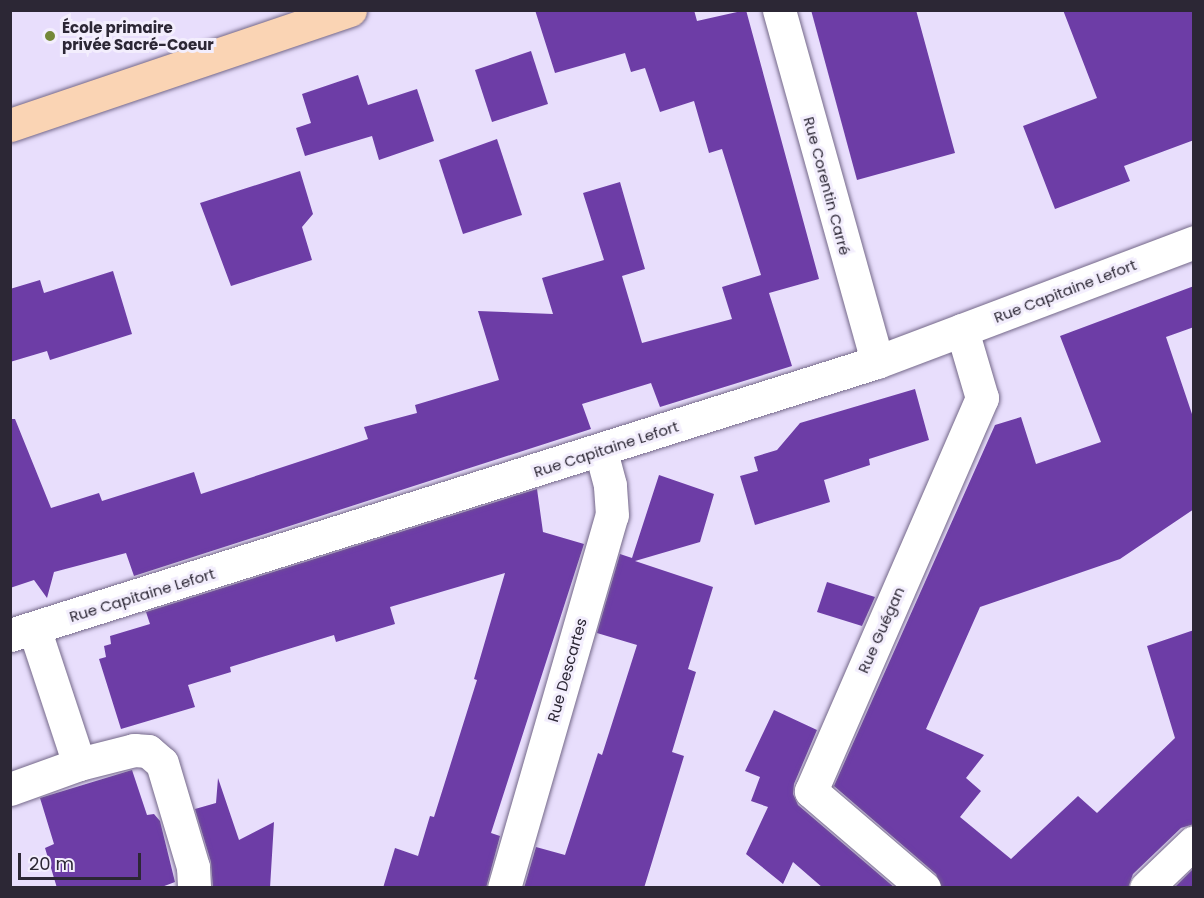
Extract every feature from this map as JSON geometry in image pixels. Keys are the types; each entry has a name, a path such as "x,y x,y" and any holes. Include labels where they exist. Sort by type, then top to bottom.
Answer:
{"main road":[{"path":"10,125 351,10"}],"street":[{"name":"Rue Corentin Carré","path":"779,10 877,362"},
{"name":"Rue Capitaine Lefort","path":"22,632 877,362 1194,242"},
{"name":"Rue Guégan","path":"924,888 811,791 982,398 962,330"},
{"name":"Rue Descartes","path":"504,888 612,515 610,485 601,451"},
{"path":"22,632 79,764"},
{"path":"10,789 79,764 134,750 148,751 162,763 193,867 194,888"},
{"path":"1146,888 1194,842"}],"building":[{"path":"535,10 694,10 697,21 746,10 819,279 769,293 792,366 660,407 651,383 582,404 591,429 134,576 126,553 54,572 47,598 34,580 10,588 10,419 15,419 51,508 99,493 102,501 194,472 201,494 368,439 364,427 417,413 415,405 499,380 478,311 553,314 542,278 604,260 583,193 620,182 645,269 622,276 642,343 732,319 722,287 761,275 722,149 709,153 694,101 660,112 645,68 631,72 625,53 555,73"},
{"path":"811,10 916,10 955,153 857,180"},
{"path":"1063,10 1194,10 1194,140 1124,166 1130,181 1055,209 1023,126 1097,98"},
{"path":"531,51 548,104 492,122 475,70"},
{"path":"358,75 368,105 417,89 434,141 379,160 372,136 305,156 296,128 311,123 302,94"},
{"path":"497,139 522,215 463,234 439,160"},
{"path":"300,171 313,214 302,227 312,260 231,286 200,203"},
{"path":"113,271 132,334 50,360 47,351 10,362 10,289 40,280 44,293"},
{"path":"1194,286 1194,327 1166,337 1194,420 1194,509 1120,559 980,607 926,729 984,755 966,778 981,791 960,817 1011,859 1078,796 1097,813 1175,738 1147,646 1194,630 1194,824 1181,828 1133,874 1128,888 942,888 936,874 834,786 995,425 1021,417 1036,464 1101,442 1060,336"},
{"path":"915,389 929,440 869,459 870,465 824,480 830,502 755,525 740,476 758,471 754,457 777,450 800,423"},
{"path":"659,475 714,494 700,542 635,561 713,587 688,669 696,672 672,752 684,756 644,888 524,888 536,847 565,855 598,753 602,755 637,645 597,633 620,554 632,558"},
{"path":"537,489 543,532 584,544 491,833 500,836 486,888 383,888 395,848 418,856 430,816 434,817 477,680 474,679 505,573 390,607 395,624 336,642 334,635 230,667 231,672 188,685 195,707 121,729 99,659 106,657 104,646 111,644 110,636 150,624 146,612"},
{"path":"827,582 875,597 862,626 817,612"},
{"path":"774,710 817,730 794,784 793,794 798,805 895,888 823,888 793,862 783,884 746,854 768,807 751,801 760,777 745,771"},
{"path":"132,770 147,815 154,814 160,821 175,882 159,888 57,888 45,848 54,844 40,798"},
{"path":"218,778 239,840 274,822 270,888 213,888 211,862 195,809 216,803"},
{"path":"1194,868 1194,888 1174,888"}],"place":[{"name":"École primaire privée Sacré-Coeur","path":"50,36"}]}
